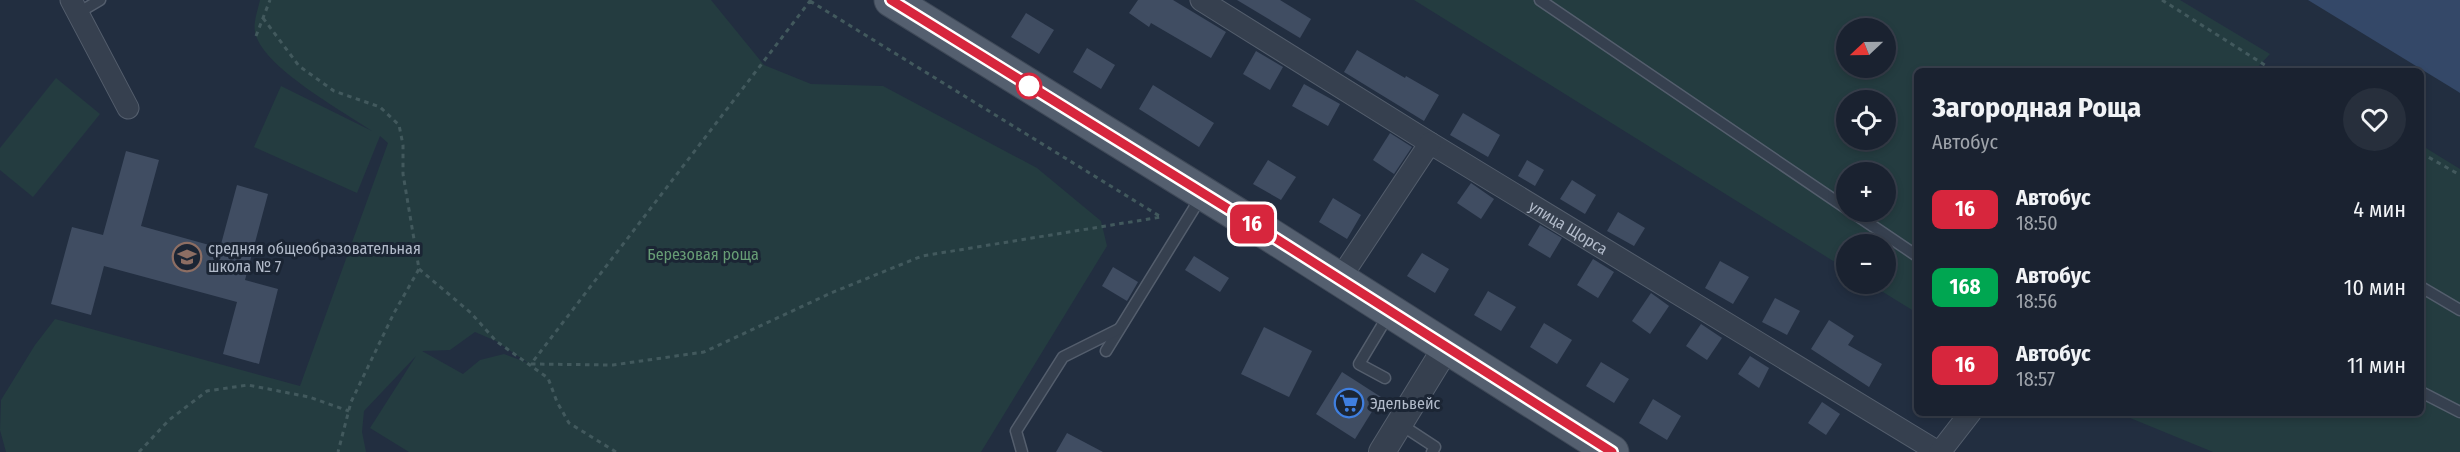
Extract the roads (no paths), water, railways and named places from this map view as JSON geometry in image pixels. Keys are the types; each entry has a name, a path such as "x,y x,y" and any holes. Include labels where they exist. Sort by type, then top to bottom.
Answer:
{"main road":[{"path":"891,0 1447,346 1595,445"}],"street":[{"name":"улица Щорса","path":"1201,0 1430,143 1939,452"},
{"path":"74,7 128,108"},
{"path":"1339,280 1430,143"},
{"path":"1382,452 1447,346"},
{"path":"1939,452 1968,416"}],"lane":[{"path":"74,7 100,0"},
{"path":"1540,0 1836,201"},
{"path":"1106,351 1203,194"},
{"path":"1867,222 1914,254"},
{"path":"2424,289 2460,310"},
{"path":"1385,378 1359,364 1390,312"},
{"path":"1022,452 1016,431 1063,357 1119,329"},
{"path":"2424,394 2460,412"},
{"path":"1400,424 1436,447 1432,452"}],"water":[{"path":"2308,0 2460,0 2460,93 2424,71 2424,68 2419,68"}],"place":[{"name":"средняя общеобразовательная школа № 7","path":"187,257"},
{"name":"Эдельвейс","path":"1349,403"}],"park label":[{"name":"Березовая роща","path":"703,254"}]}
